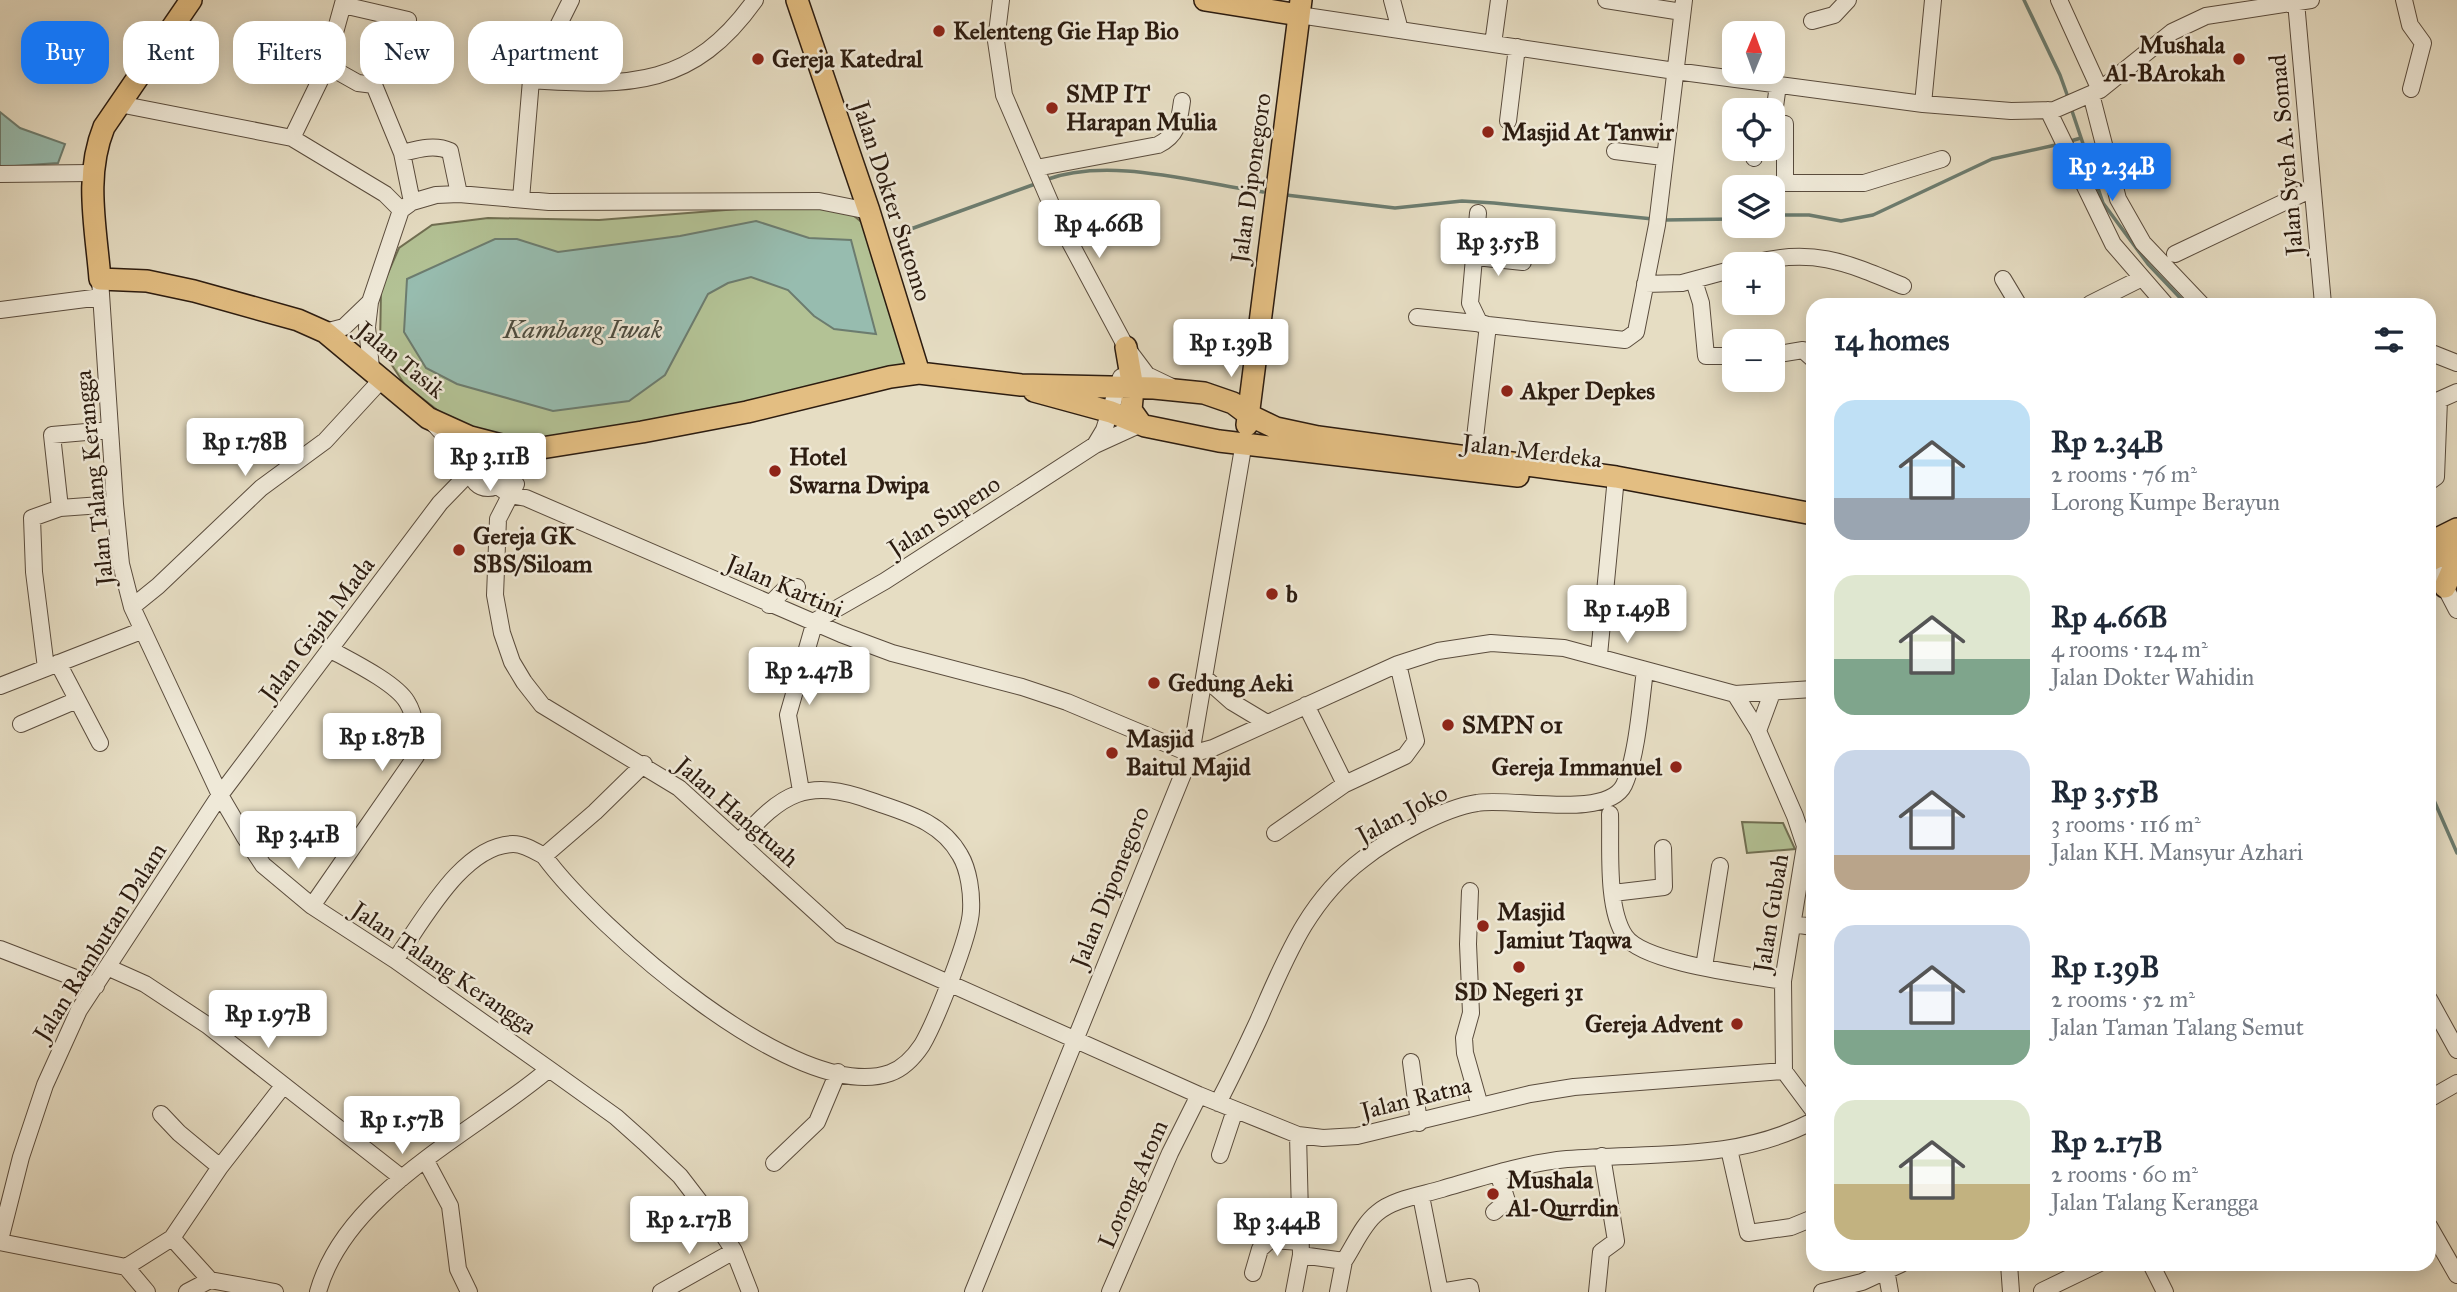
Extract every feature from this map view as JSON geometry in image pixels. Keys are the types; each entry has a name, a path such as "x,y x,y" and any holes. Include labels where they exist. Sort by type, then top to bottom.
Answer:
{"main road":[{"path":"100,288 91,173 96,148 120,104 191,0"},
{"path":"1205,0 1300,7"},
{"name":"Jalan Dokter Sutomo","path":"796,2 869,211 919,373"},
{"name":"Jalan Diponegoro","path":"1256,349 1300,7"},
{"name":"Jalan Tasik","path":"100,288 147,281 194,290 298,320 325,332 428,418 493,445 535,449 747,412 890,377 919,373 1021,385"},
{"path":"1126,347 1125,388 1132,410 1141,424"},
{"path":"1021,385 1175,388 1204,393 1240,385 1247,376 1256,349"},
{"path":"1244,442 1256,349"},
{"name":"Jalan Merdeka","path":"1021,385 1041,395 1111,412 1141,424 1219,441 1616,482 1806,512"},
{"name":"Jalan Merdeka","path":"1204,393 1233,402 1249,415 1276,428 1318,437 1473,455 1616,482 1806,523"},
{"path":"2436,549 2457,528"},
{"path":"2436,553 2457,547"},
{"path":"2445,587 2457,559"}],"street":[{"path":"560,21 570,0"},
{"path":"623,80 674,71 705,55 755,0"},
{"path":"1001,0 997,62 1004,95 1040,177 1071,246 1126,347 1147,375 1175,388"},
{"path":"1392,0 1400,30"},
{"path":"1493,44 1499,0"},
{"path":"1418,317 1625,340 1636,332 1657,218 1683,6 1606,0"},
{"path":"1812,21 1834,15 1846,0"},
{"path":"1923,104 1933,0"},
{"path":"2059,0 2093,93 2118,199 2143,243 2194,298"},
{"path":"2404,0 2410,24 2423,40 2411,89"},
{"path":"1300,7 1400,30 1675,71 1923,104 2011,111 2051,110 2093,93 2172,32 2206,16 2304,1"},
{"name":"Jalan Syeh A. Somad","path":"2304,1 2312,189 2322,298"},
{"path":"339,21 344,3 408,20"},
{"path":"1508,121 1517,47"},
{"path":"132,607 158,586 261,488 325,441 377,373 368,327 370,302 407,206 402,153 374,85 358,83 346,76"},
{"path":"292,138 317,84"},
{"path":"521,199 531,84"},
{"path":"1777,98 1779,85"},
{"path":"1040,177 1158,145 1171,139 1178,127 1182,101"},
{"path":"120,104 292,138 407,206 436,195 459,194 550,202 819,201 869,211"},
{"path":"2051,110 2113,244 2160,298"},
{"path":"402,153 441,147 450,151 459,194"},
{"path":"1615,151 1663,157"},
{"path":"1785,161 1785,183 1864,183 1942,159"},
{"path":"0,174 91,173"},
{"path":"2175,254 2312,189"},
{"path":"1473,455 1484,324 1470,303 1478,214"},
{"path":"1476,257 1523,262"},
{"path":"1785,258 1828,257 1903,286"},
{"path":"1645,284 1694,281 1722,273"},
{"path":"2102,298 2143,278"},
{"path":"2003,279 2014,298"},
{"path":"1694,281 1701,303 1706,356 1722,356"},
{"path":"0,310 100,288"},
{"name":"Jalan Talang Kerangga","path":"100,288 114,504 121,564 132,607 220,795 263,865 312,906 395,960 616,1117 668,1164 698,1198 734,1251 750,1292"},
{"path":"325,332 344,327 370,302"},
{"path":"1785,353 1803,350 1806,353"},
{"path":"2436,355 2457,363"},
{"path":"1095,445 1125,388"},
{"path":"2436,477 2436,419 2439,400 2457,392"},
{"path":"428,418 472,468 504,485"},
{"name":"Jalan Supeno","path":"815,621 885,580 1095,445 1141,424"},
{"path":"60,508 52,435 108,430"},
{"name":"Jalan Diponegoro","path":"973,1292 1191,754 1244,442"},
{"path":"450,491 504,485 535,449"},
{"name":"Jalan Kartini","path":"472,468 480,456 490,454 500,459 504,485 769,605 892,653 1022,687 1067,702 1191,754"},
{"name":"Jalan Gajah Mada","path":"220,795 450,491 472,468"},
{"path":"1599,655 1616,482"},
{"name":"Jalan Hangtuah","path":"504,485 498,519 495,595 505,642 524,682 542,705 644,764 679,788 841,935 1076,1040"},
{"path":"100,743 77,700 52,666 30,526 36,515 60,508 114,504"},
{"path":"2436,568 2457,610"},
{"path":"769,605 785,589 797,587"},
{"path":"841,634 848,600"},
{"path":"801,792 788,715 815,621"},
{"path":"0,686 141,631"},
{"path":"1191,754 1213,748 1398,664 1438,651 1491,643 1564,648 1599,655 1735,694 1806,690"},
{"path":"312,906 416,756 415,727 407,701 372,672 331,650"},
{"path":"1275,834 1345,784 1405,756 1413,749 1416,741 1398,664"},
{"name":"Jalan Joko","path":"1218,1103 1292,943 1326,891 1363,858 1388,843 1426,822 1474,803 1499,800 1593,804 1609,799 1624,785 1636,732 1645,670"},
{"path":"1205,678 1232,702 1267,723"},
{"path":"1758,731 1772,693"},
{"name":"Jalan Gubah","path":"1735,694 1758,731 1806,840"},
{"path":"21,724 77,700"},
{"path":"1306,705 1345,784"},
{"path":"544,856 595,812 644,764"},
{"path":"395,960 459,872 475,858 493,849 513,844 544,856 564,884 593,914 728,1024 774,1049 838,1072 877,1076 901,1068 921,1046 966,940 971,912 968,876 961,856 947,836 920,818 864,798 829,791 801,792 776,804 739,842"},
{"name":"Jalan Rambutan Dalam","path":"0,1241 21,1157 52,1066 69,1027 220,795"},
{"path":"1610,814 1613,893 1619,923 1625,937 1649,953 1704,967 1783,981"},
{"path":"1613,893 1664,887 1663,848"},
{"name":"Jalan Gubah","path":"1784,1071 1783,981 1806,860"},
{"path":"1704,967 1720,866"},
{"path":"1470,891 1468,944 1471,1013 1464,1038 1465,1053 1480,1106"},
{"path":"1793,923 1806,926"},
{"path":"0,949 96,986"},
{"path":"107,967 172,1000 402,1178"},
{"path":"2436,1014 2457,1050"},
{"name":"Jalan Ratna","path":"1076,1040 1199,1095 1298,1135 1323,1138 1357,1136 1480,1106 1574,1087 1784,1071"},
{"path":"1411,1062 1419,1123"},
{"path":"318,1292 335,1253 370,1209 402,1178 550,1069"},
{"path":"1784,1071 1806,1101"},
{"path":"774,1163 817,1122 838,1072"},
{"path":"2436,1095 2457,1083"},
{"path":"126,1267 172,1238 220,1167 283,1086"},
{"name":"Lorong Atom","path":"1110,1292 1170,1153 1199,1095"},
{"path":"1220,1155 1235,1110"},
{"path":"161,1114 178,1133 220,1167"},
{"path":"1338,1292 1344,1262 1378,1211 1498,1173 1563,1160 1729,1149 1773,1140 1806,1124"},
{"path":"1294,1292 1301,1248 1298,1135"},
{"path":"1729,1149 1748,1233 1791,1227 1806,1220"},
{"path":"1597,1292 1601,1252 1616,1241 1602,1156"},
{"path":"426,1161 452,1214 463,1290"},
{"path":"1494,1212 1507,1201 1498,1173"},
{"path":"1420,1196 1440,1292 1470,1287 1471,1292"},
{"path":"172,1238 210,1280 275,1292"},
{"path":"2436,1238 2457,1275"},
{"path":"1253,1273 1260,1249 1270,1240 1344,1262"},
{"path":"0,1241 126,1267 147,1292"},
{"path":"661,1292 734,1251"},
{"path":"1822,1292 1878,1271"},
{"path":"1890,1292 1891,1271"},
{"path":"2010,1271 2011,1292"},
{"path":"2042,1292 2084,1271"},
{"path":"2154,1271 2165,1292"},
{"path":"187,1292 210,1280"}],"green space":[{"path":"802,204 849,212 869,228 911,367 773,400 540,441 488,436 445,416 405,385 380,347 381,289 399,248 432,225 488,218 599,220"},
{"path":"1742,822 1783,823 1795,849 1747,853"}],"water":[{"path":"0,112 20,128 65,144 58,163 0,167"},
{"name":"Kambang Iwak","path":"756,221 809,238 851,240 876,334 834,329 814,316 788,290 751,277 728,283 708,294 665,375 629,401 553,411 457,384 426,368 404,332 407,279 495,239 517,239 558,252 680,236"}],"waterway":[{"path":"2024,0 2069,100"},
{"path":"2071,108 2103,203 2148,264 2180,298"},
{"path":"2067,142 2081,138"},
{"path":"1785,215 1809,215 1841,221 1873,215 1992,159 2060,144"},
{"path":"1045,180 1070,173 1125,171 1263,192"},
{"path":"908,230 1038,183"},
{"path":"1286,195 1395,208 1462,201 1653,219"},
{"path":"1664,220 1722,219"},
{"path":"2436,805 2457,853"}],"place":[{"name":"Kelenteng Gie Hap Bio","path":"939,31"},
{"name":"Gereja Katedral","path":"758,59"},
{"name":"Mushala Al-BArokah","path":"2239,59"},
{"name":"SMP IT Harapan Mulia","path":"1052,108"},
{"name":"Masjid At Tanwir","path":"1488,132"},
{"name":"Akper Depkes","path":"1507,391"},
{"name":"Hotel Swarna Dwipa","path":"775,471"},
{"name":"Gereja GK SBS/Siloam","path":"459,550"},
{"name":"b","path":"1272,594"},
{"name":"Gedung Aeki","path":"1154,683"},
{"name":"SMPN 01","path":"1448,725"},
{"name":"Masjid Baitul Majid","path":"1112,753"},
{"name":"Gereja Immanuel","path":"1676,767"},
{"name":"Masjid Jamiut Taqwa","path":"1483,926"},
{"name":"SD Negeri 31","path":"1519,967"},
{"name":"Gereja Advent","path":"1737,1024"},
{"name":"Mushala Al-Qurrdin","path":"1493,1194"}]}
